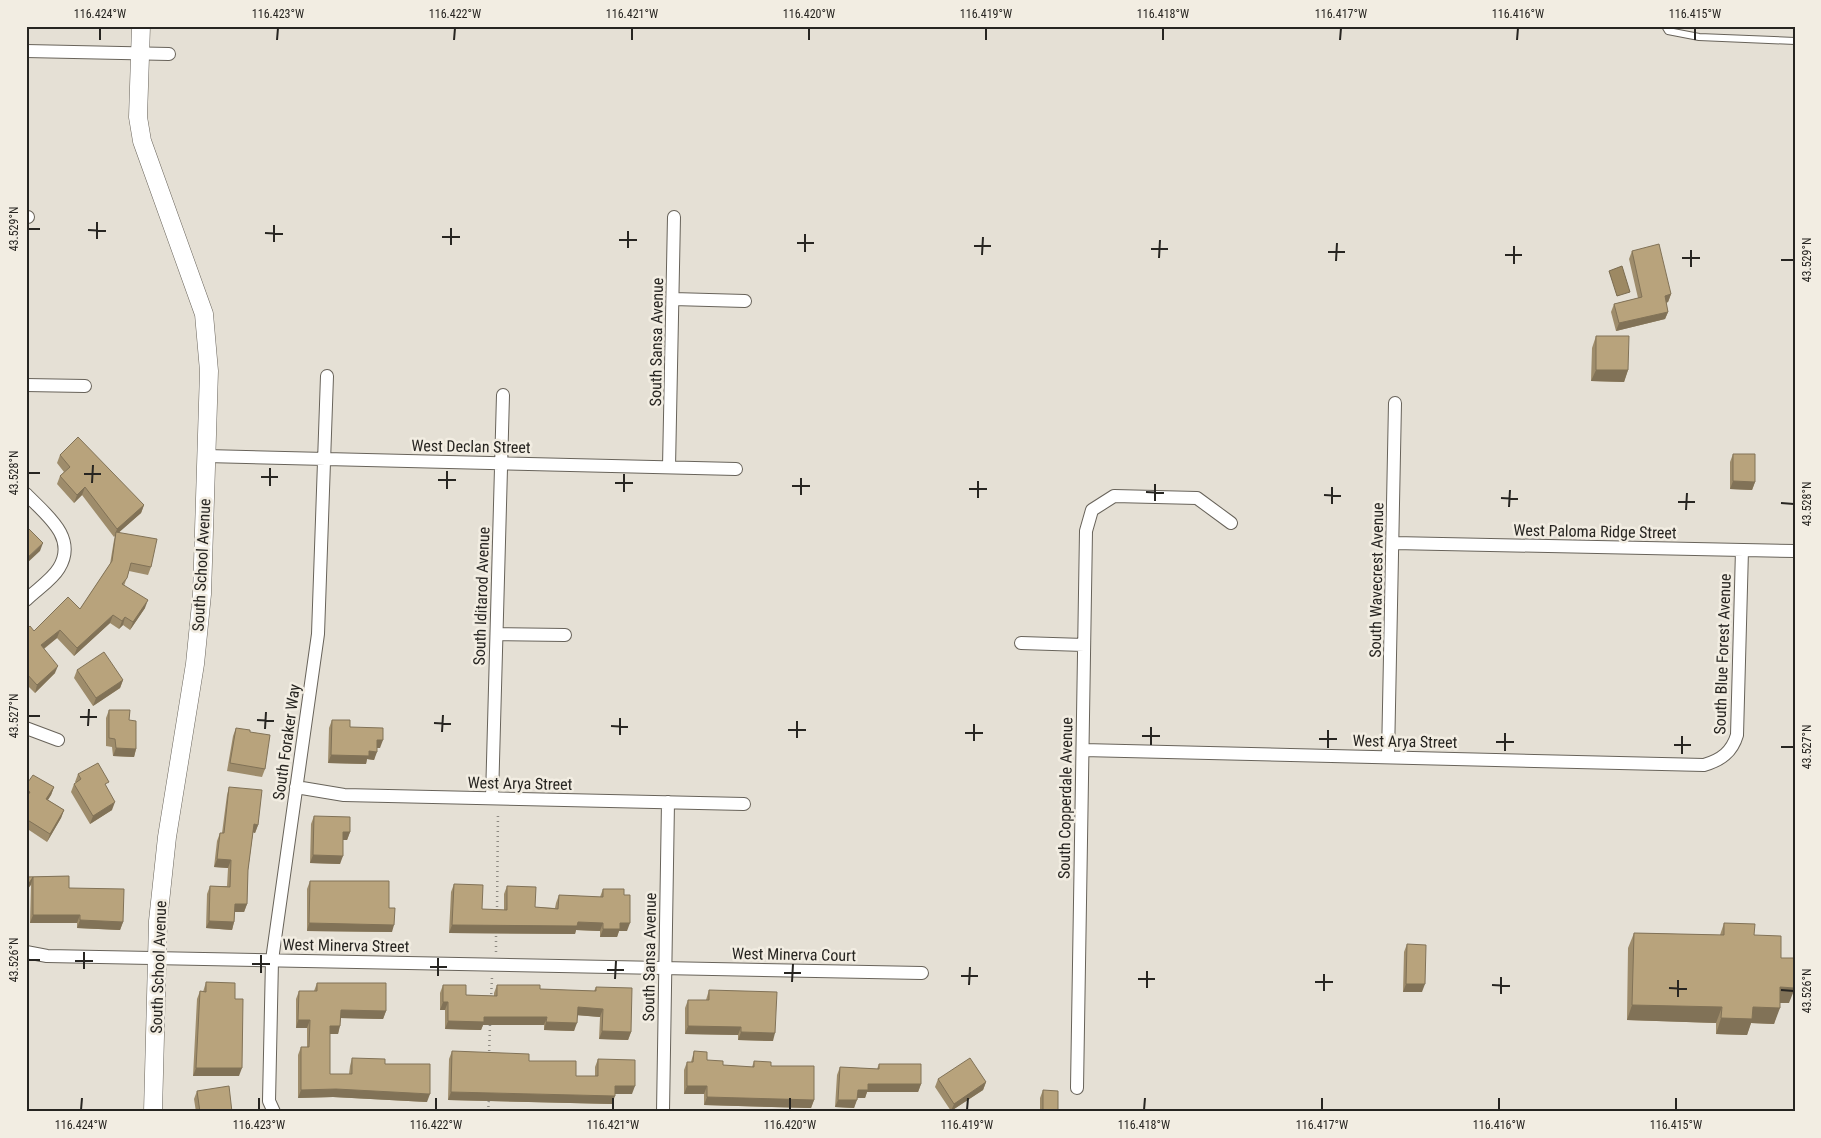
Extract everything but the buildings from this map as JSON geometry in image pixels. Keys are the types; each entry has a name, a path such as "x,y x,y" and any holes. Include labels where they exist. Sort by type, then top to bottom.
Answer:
{"street":[{"name":"South School Avenue","path":"141,26 138,116 142,141 204,314 209,371 201,602 195,664 167,836 158,921 153,1112"},
{"path":"26,51 169,54"},
{"name":"South Sansa Avenue","path":"669,467 674,217"},
{"path":"673,300 745,302"},
{"name":"South Foraker Way","path":"274,1112 269,1102 272,960 318,634 327,376"},
{"path":"26,385 85,386"},
{"name":"South Iditarod Avenue","path":"492,798 503,395"},
{"name":"South Wavecrest Avenue","path":"1388,757 1394,543 1394,403"},
{"name":"West Declan Street","path":"206,456 736,469"},
{"path":"26,494 59,529 66,549 59,569 26,600"},
{"name":"South Copperdale Avenue","path":"1077,1088 1086,531 1092,510 1114,496 1198,498 1231,523"},
{"name":"West Paloma Ridge Street","path":"1394,543 1795,551"},
{"name":"South Blue Forest Avenue","path":"1725,756 1734,746 1737,735 1742,550"},
{"path":"497,634 565,635"},
{"path":"1021,644 1084,645"},
{"path":"26,728 58,740"},
{"name":"West Arya Street","path":"1082,750 1704,765 1725,756"},
{"name":"West Arya Street","path":"296,787 344,795 744,804"},
{"name":"South Sansa Avenue","path":"662,1112 668,802"},
{"name":"West Minerva Street","path":"26,952 47,956 665,968"},
{"name":"West Minerva Court","path":"665,968 922,973"}],"lane":[{"path":"1665,26 1668,31 1699,37 1795,41"}],"shaded area":[{"path":"1622,266 1630,292 1617,296 1609,271"}]}
